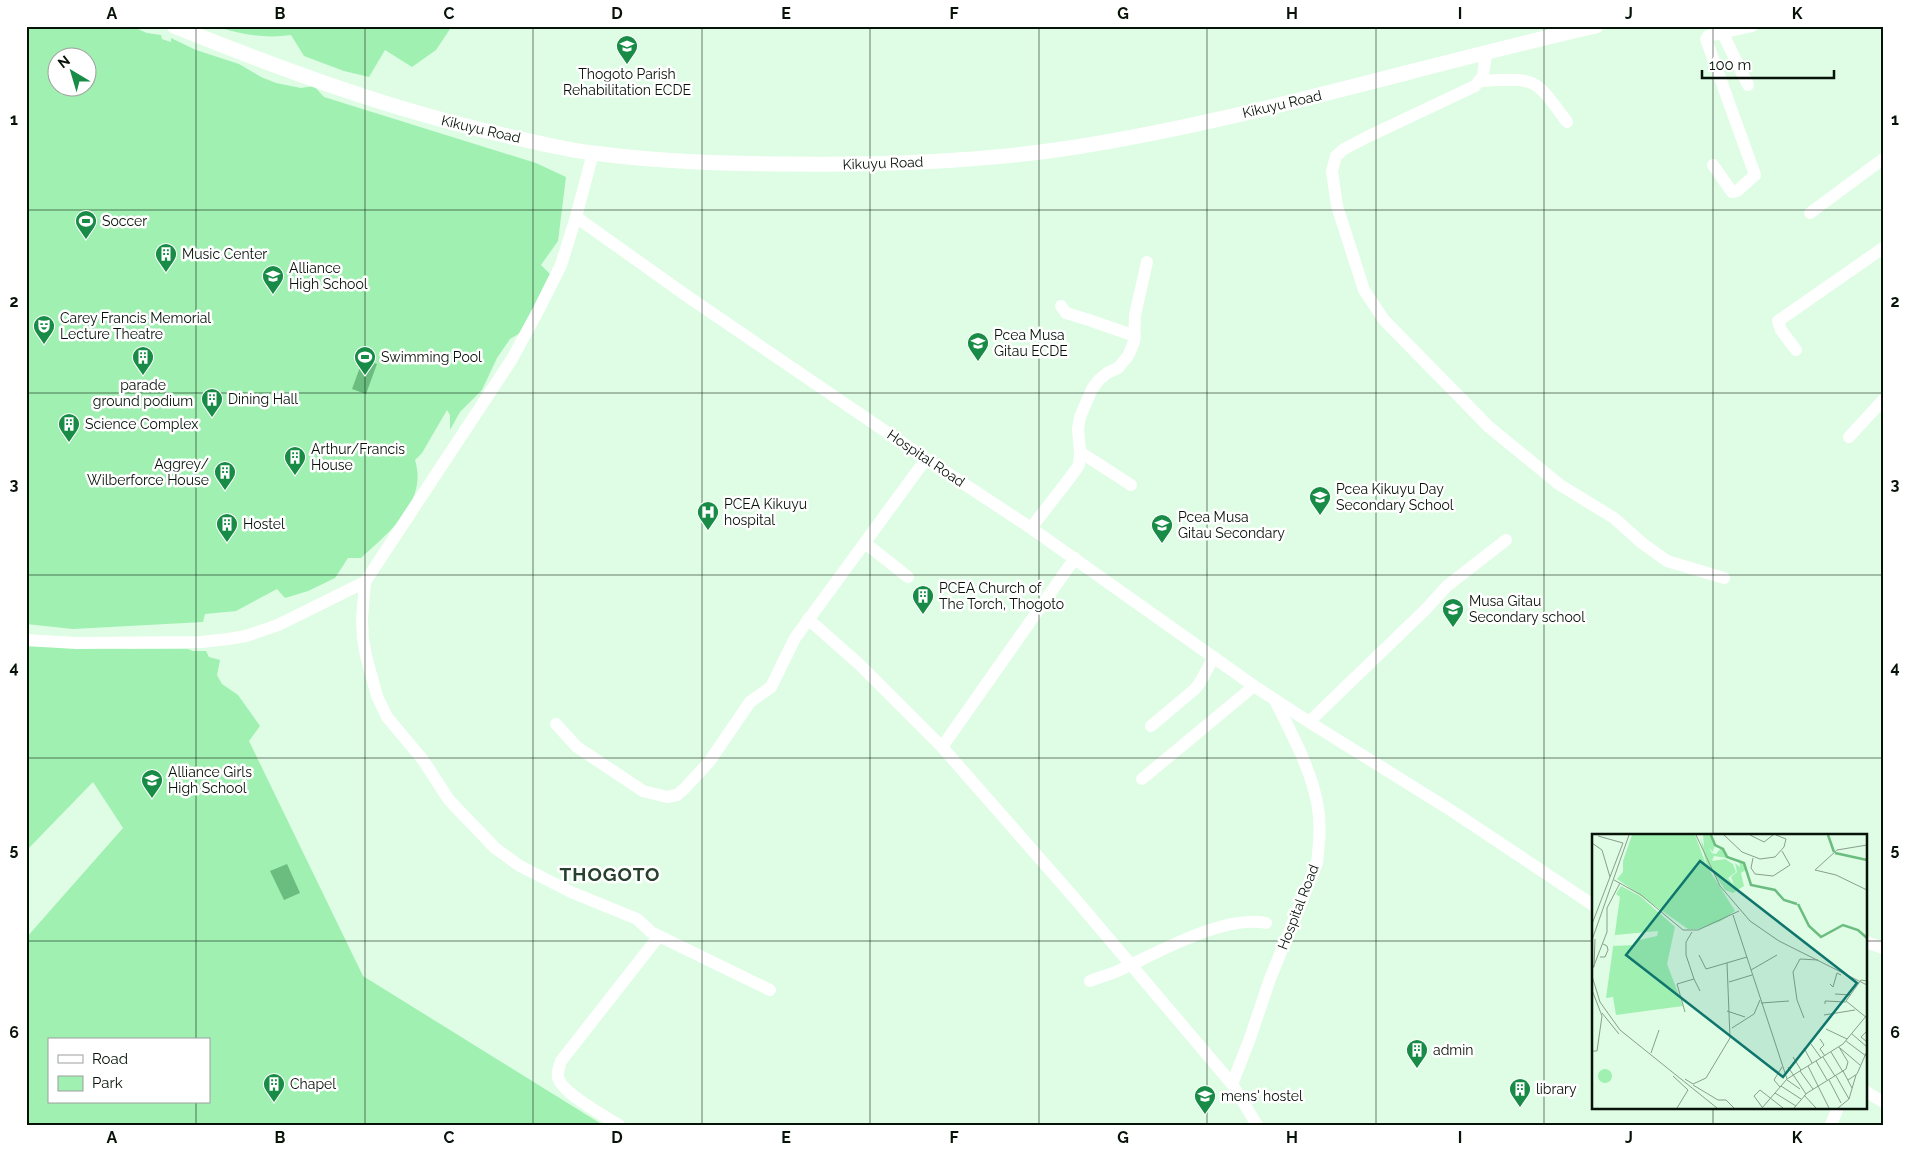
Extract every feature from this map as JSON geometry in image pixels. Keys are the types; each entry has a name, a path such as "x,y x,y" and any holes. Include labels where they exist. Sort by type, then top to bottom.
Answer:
{"main road":[{"name":"Kikuyu Road","path":"174,26 397,108 457,125 593,153 738,164 844,165 1011,156 1076,147 1167,130 1324,95 1596,26"}],"street":[{"path":"1712,165 1732,192 1737,191 1755,175 1706,41 1708,36 1752,26"},
{"path":"1723,34 1748,85"},
{"path":"1481,82 1485,69 1486,53"},
{"path":"1567,122 1545,92 1537,85 1528,81 1481,82 1463,93 1367,136 1344,149 1336,156 1332,170 1337,206 1364,290 1384,320 1489,427 1560,485 1614,518 1642,543 1668,561 1724,578"},
{"path":"593,153 561,265 538,311 512,359 365,582 362,618 366,656 377,696 387,717 422,760 449,800 495,848 520,866 571,892 636,919 651,932 770,990"},
{"path":"1810,212 1883,158"},
{"name":"Hospital Road","path":"576,217 687,296 1075,558 1254,686 1452,811 1592,904"},
{"path":"1796,350 1781,330 1778,321 1883,248"},
{"path":"1031,528 1079,465 1078,429 1080,417 1092,389 1107,373 1124,363 1128,356 1135,336 1135,315 1147,262"},
{"path":"1061,306 1066,313 1135,336"},
{"path":"1849,437 1883,400"},
{"path":"1080,452 1131,485"},
{"path":"556,724 577,747 643,791 667,797 676,795 684,790 709,762 750,702 771,687 787,652 808,619 926,459"},
{"path":"1309,722 1420,615 1447,586 1506,540"},
{"path":"865,544 908,577"},
{"path":"942,747 1075,558"},
{"path":"26,640 76,643 201,642 246,636 278,625 365,582"},
{"path":"808,619 859,664 942,747 1232,1084 1257,1125"},
{"path":"1151,726 1200,684 1214,658"},
{"path":"1142,779 1254,686"},
{"name":"Hospital Road","path":"1232,1084 1270,979 1317,863 1319,846 1318,810 1314,791 1307,768 1275,700"},
{"path":"1090,980 1130,965 1193,936 1242,922 1256,920 1266,922"},
{"path":"619,1125 578,1099 566,1089 560,1081 558,1072 561,1061 659,936"},
{"path":"1866,942 1883,948"},
{"path":"1866,1092 1883,1102"},
{"path":"1831,1125 1838,1108"}],"green space":[{"name":"Alliance High School","path":"26,26 131,26 147,33 161,35 162,39 171,42 171,38 196,50 239,64 261,77 276,83 301,88 314,86 324,97 536,163 566,177 558,241 541,265 551,275 520,333 510,339 497,358 482,390 460,412 450,430 450,415 447,410 422,453 415,460 418,475 411,503 394,527 383,538 361,558 348,558 335,578 308,591 285,598 277,589 236,611 205,614 203,622 73,629 26,624"},
{"path":"214,26 452,26 436,50 412,67 385,50 369,77 344,71 304,56 291,35 252,35"},
{"name":"Alliance Girls High School","path":"26,646 188,649 206,651 209,657 220,660 217,675 222,684 238,695 260,726 249,741 363,976 603,1125 26,1125 26,938 123,828 93,782 26,851"}],"shaded area":[{"name":"Swimming Pool","path":"363,359 377,364 366,394 352,389"},
{"path":"287,864 300,893 284,900 270,871"}],"place":[{"name":"Thogoto Parish Rehabilitation ECDE","path":"627,65"},
{"name":"Soccer","path":"86,240"},
{"name":"Music Center","path":"166,273"},
{"name":"Alliance High School","path":"273,295"},
{"name":"Carey Francis Memorial Lecture Theatre","path":"44,345"},
{"name":"Pcea Musa Gitau ECDE","path":"978,362"},
{"name":"parade ground podium","path":"143,376"},
{"name":"Swimming Pool","path":"365,376"},
{"name":"Dining Hall","path":"212,418"},
{"name":"Science Complex","path":"69,443"},
{"name":"Arthur/Francis House","path":"295,476"},
{"name":"Aggrey/ Wilberforce House","path":"225,491"},
{"name":"Pcea Kikuyu Day Secondary School","path":"1320,516"},
{"name":"PCEA Kikuyu hospital","path":"708,531"},
{"name":"Hostel","path":"227,543"},
{"name":"Pcea Musa Gitau Secondary","path":"1162,544"},
{"name":"PCEA Church of The Torch, Thogoto","path":"923,615"},
{"name":"Musa Gitau Secondary school","path":"1453,628"},
{"name":"Alliance Girls High School","path":"152,799"},
{"name":"admin","path":"1417,1069"},
{"name":"Chapel","path":"274,1103"},
{"name":"library","path":"1520,1108"},
{"name":"mens' hostel","path":"1205,1115"}],"district":[{"name":"THOGOTO","path":"610,874"}]}
